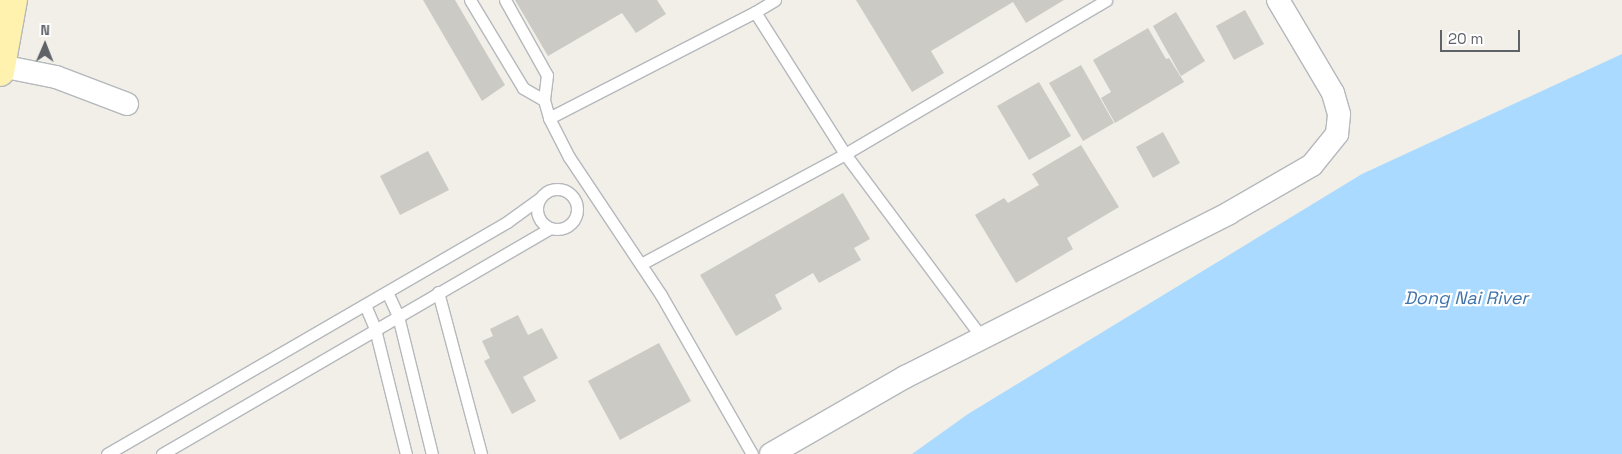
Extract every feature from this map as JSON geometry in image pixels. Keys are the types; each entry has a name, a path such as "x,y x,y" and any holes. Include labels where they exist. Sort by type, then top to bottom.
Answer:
{"main road":[{"path":"0,69 13,0"}],"street":[{"path":"771,454 905,377 1229,214 1312,165 1337,134 1339,114 1334,93 1278,0"},
{"path":"0,69 56,77 127,104"}],"lane":[{"path":"470,0 522,88 544,100"},
{"path":"505,0 547,75 544,100 549,118 569,157 661,295 752,454"},
{"path":"549,118 775,0"},
{"path":"641,264 846,154 1106,0"},
{"path":"755,12 846,154 982,338"},
{"path":"573,196 587,185"},
{"path":"107,454 507,222 546,191 552,189 564,190 573,196 577,213 572,223 562,229 550,228 162,454"},
{"path":"538,199 537,216 550,228"},
{"path":"387,292 398,316 432,454"},
{"path":"438,292 481,454"},
{"path":"365,304 375,330 406,454"}],"water":[{"name":"Dong Nai River","path":"1622,54 1622,454 912,454 968,414 1362,174"}],"building":[{"path":"423,0 455,0 505,85 482,101"},
{"path":"515,0 657,0 666,14 636,33 622,13 548,56"},
{"path":"856,0 1064,0 1026,23 1013,2 931,51 944,73 912,92"},
{"path":"1245,10 1264,44 1234,60 1216,26"},
{"path":"1176,12 1205,61 1181,76 1153,26"},
{"path":"1148,28 1166,59 1169,58 1184,82 1115,123 1101,98 1111,92 1093,60"},
{"path":"1081,65 1114,123 1083,141 1049,83"},
{"path":"1039,82 1071,136 1029,160 997,106"},
{"path":"1163,132 1180,163 1153,178 1136,147"},
{"path":"1081,145 1119,207 1067,238 1073,249 1016,283 975,215 1004,198 1008,203 1039,185 1032,174"},
{"path":"428,151 449,190 400,215 380,176"},
{"path":"843,193 870,239 854,248 861,260 819,283 813,273 775,295 782,309 736,336 700,275"},
{"path":"518,315 528,335 542,328 558,358 523,377 536,401 512,414 484,361 490,358 482,341 493,336 490,329"},
{"path":"659,343 691,401 620,440 588,381"}]}
